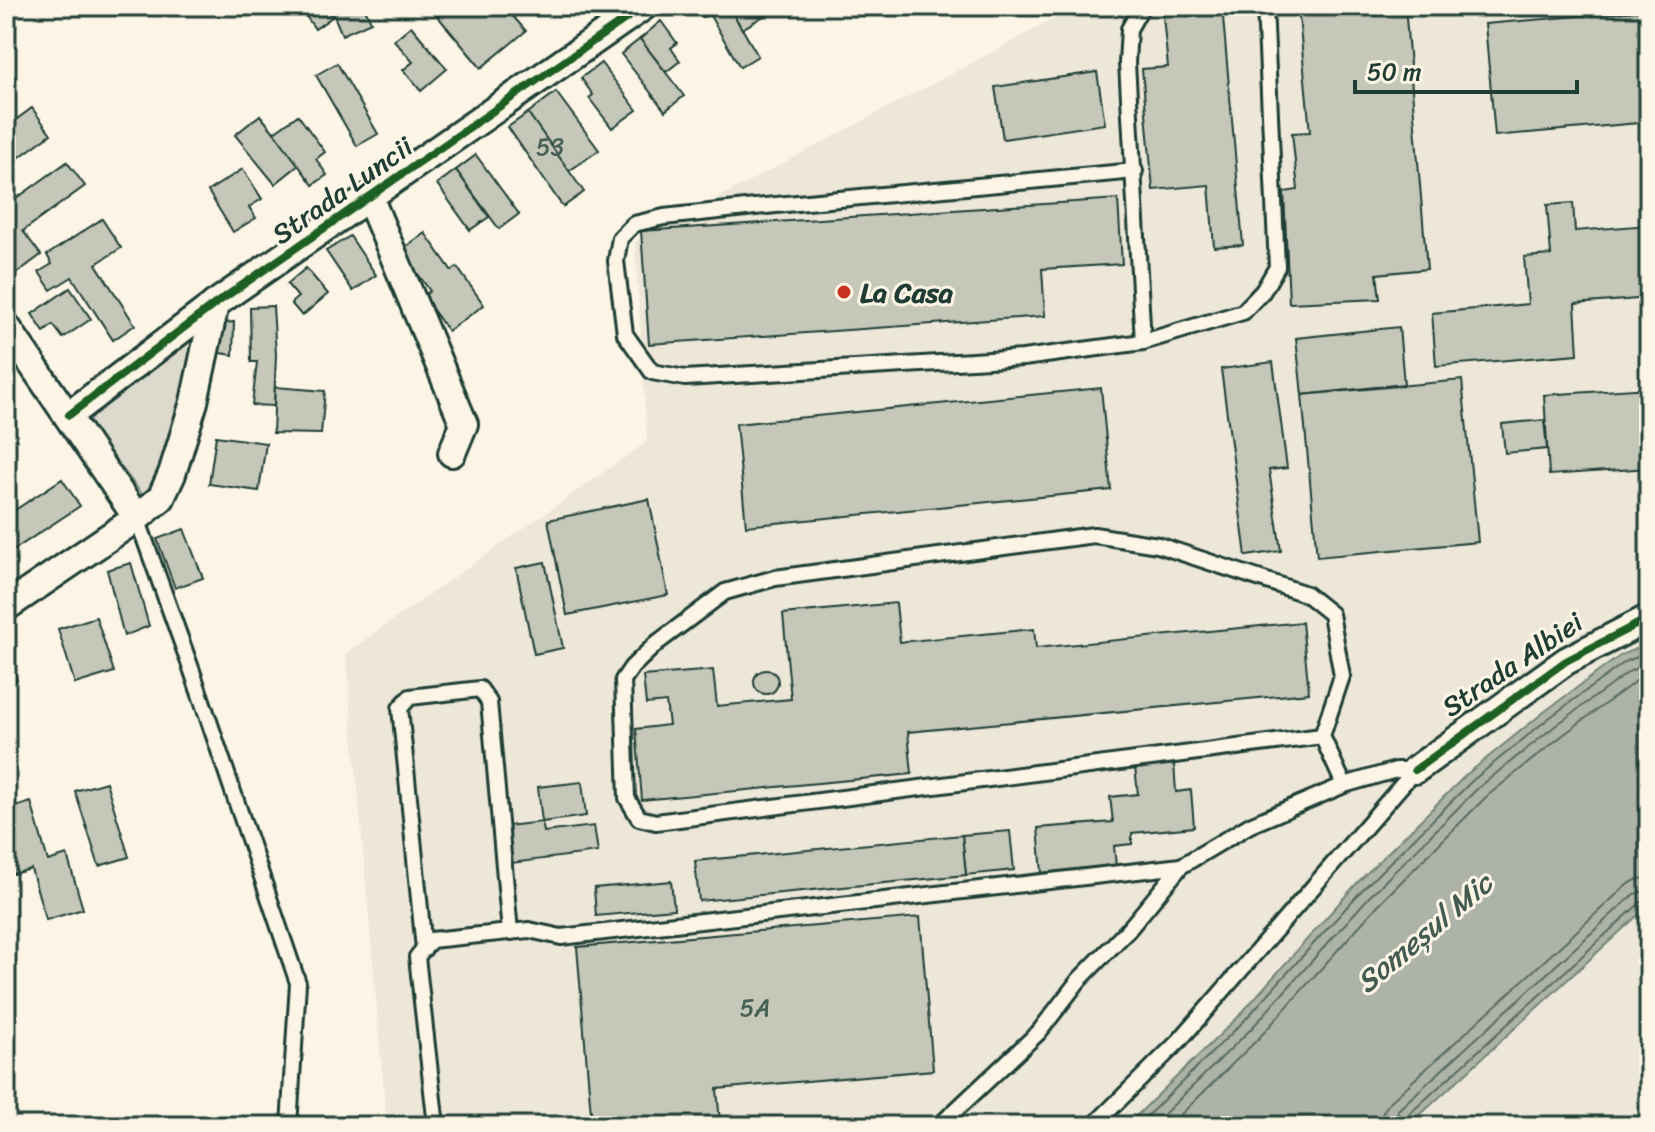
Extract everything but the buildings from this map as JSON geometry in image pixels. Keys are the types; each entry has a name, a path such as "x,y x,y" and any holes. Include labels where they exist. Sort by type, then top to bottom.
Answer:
{"street":[{"name":"Strada Luncii","path":"69,415 215,304 644,6"},
{"path":"370,199 464,424 452,453"},
{"path":"6,607 137,518 161,498 172,474 194,402 215,304"},
{"path":"6,326 137,518"},
{"name":"Strada Albiei","path":"1415,770 1566,661 1649,618"}],"lane":[{"path":"1142,6 1129,29 1127,63 1143,342"},
{"path":"1135,171 664,217 634,224 620,238 616,261 625,334 652,372 685,378 1023,358 1143,342 1243,312 1263,291 1277,267 1265,6"},
{"path":"137,518 198,686 298,983 289,1126"},
{"path":"1322,736 656,822 639,818 627,798 623,680 657,643 725,592 775,578 1094,535 1158,545 1306,594 1331,614 1342,676 1322,736 1344,785"},
{"path":"424,949 400,708 410,697 480,689 489,702 510,932"},
{"path":"939,1126 1039,1032 1079,980 1129,929 1181,866 1250,825 1344,785 1396,770 1415,770"},
{"path":"1093,1126 1179,1041 1415,770"},
{"path":"436,1126 417,957 431,940 529,930 561,937 1181,866"}],"shaded area":[{"path":"1079,6 1649,6 1649,643 1621,655 1466,775 1357,883 1238,1017 1126,1126 387,1126 346,653 647,442 635,242"},
{"path":"201,327 165,474 145,498 82,416"},
{"path":"1649,905 1649,1126 1408,1126 1537,1006"}],"water":[{"name":"Someșul Mic","path":"1649,643 1649,905 1408,1126 1126,1126 1238,1017 1357,883 1466,775 1621,655"}],"cycle path":[{"path":"69,415 215,304 644,6"},
{"path":"1415,770 1566,661 1649,618"}],"place":[{"name":"La Casa","path":"844,292"}]}
